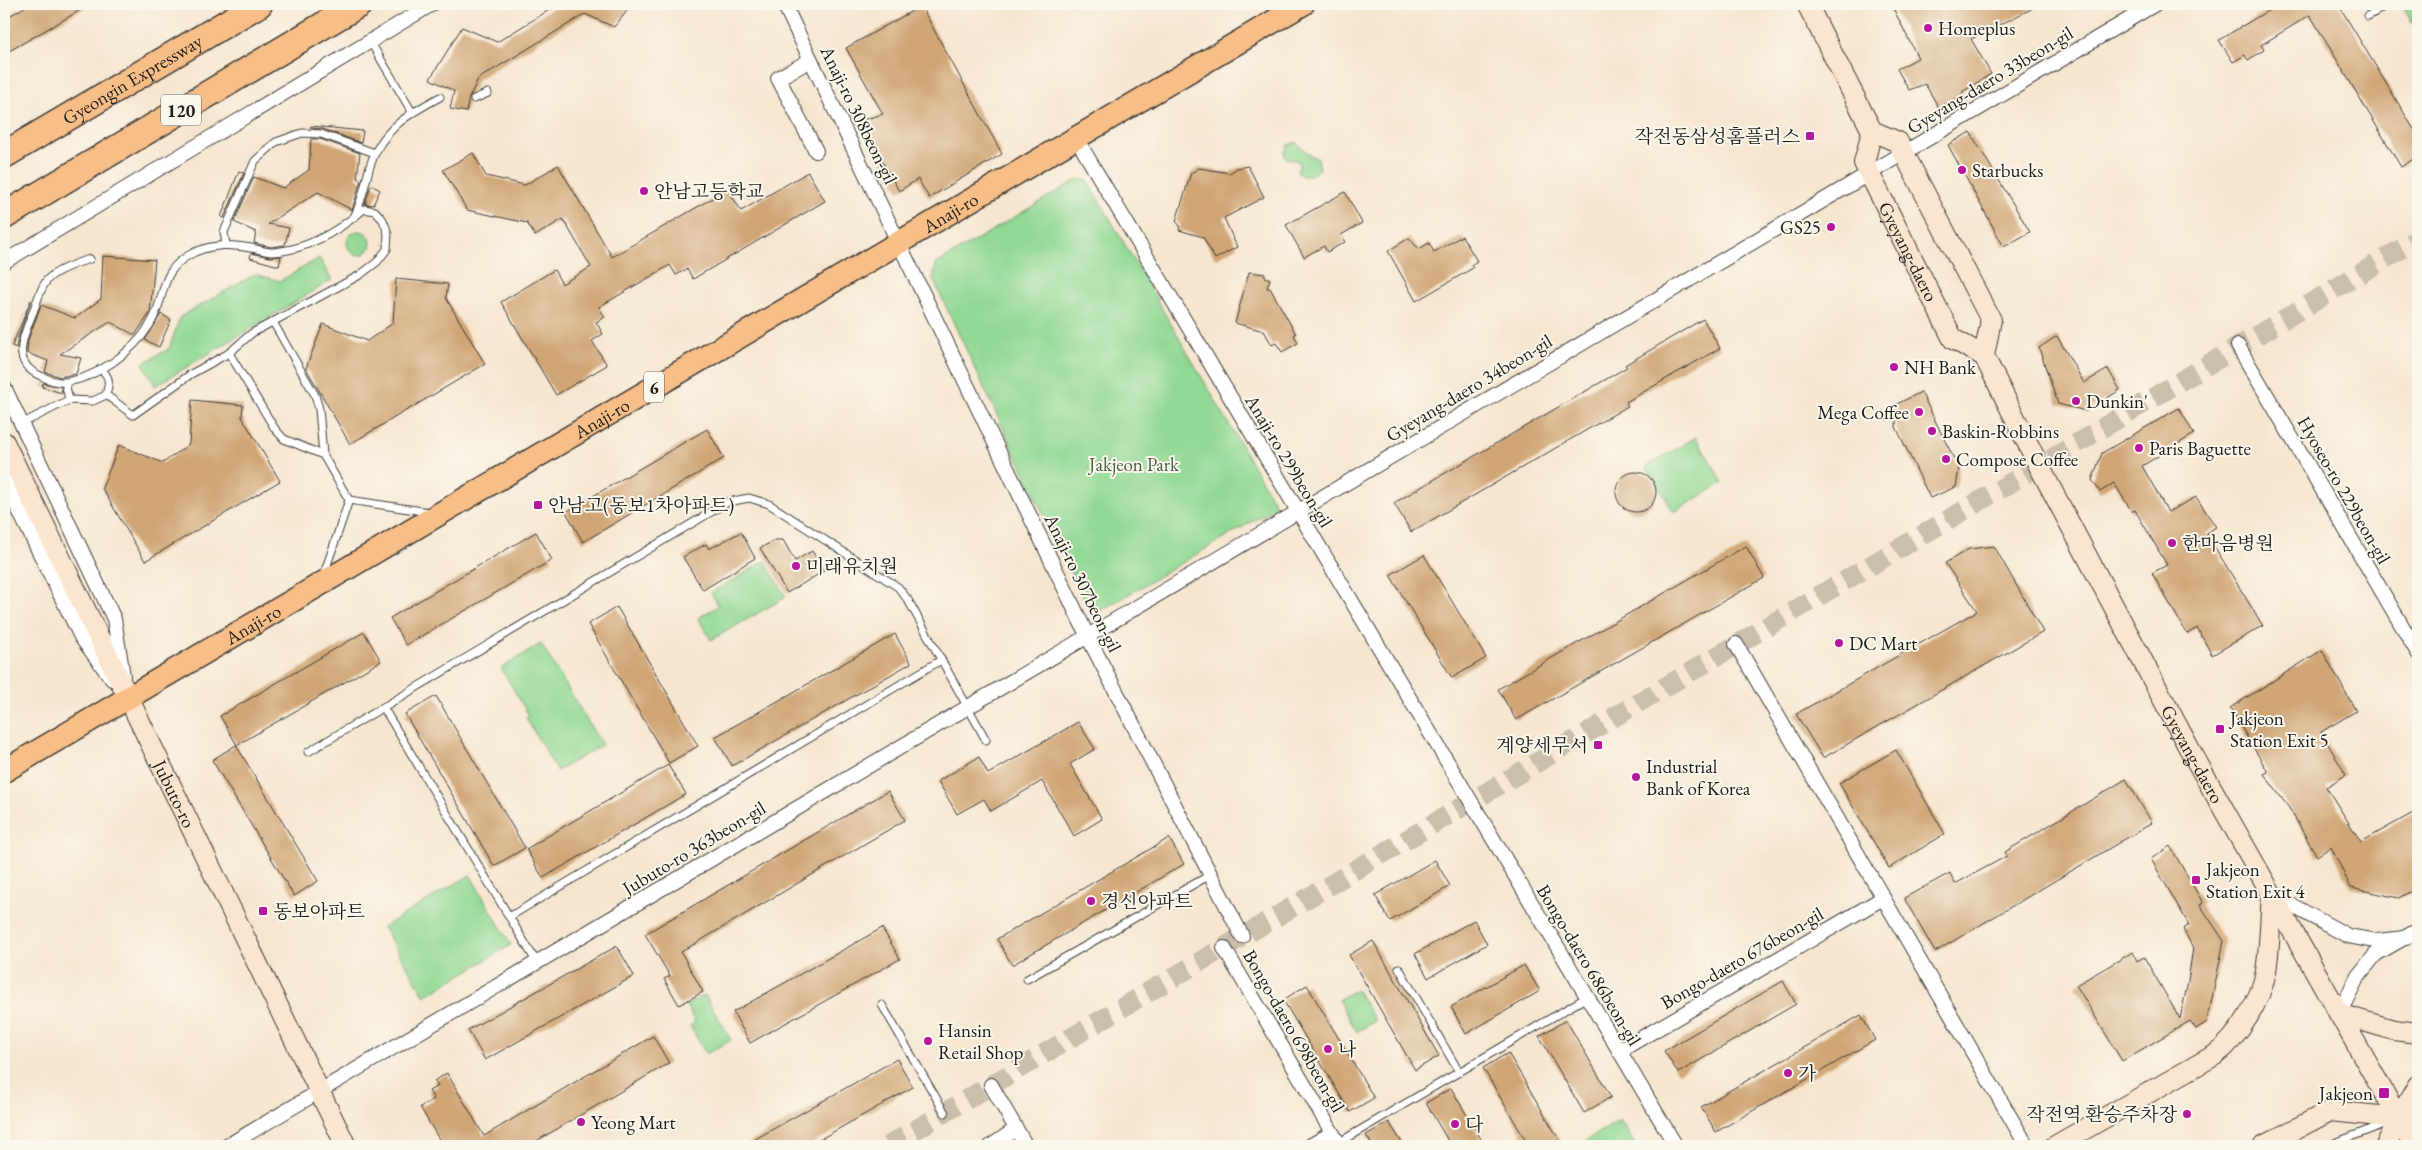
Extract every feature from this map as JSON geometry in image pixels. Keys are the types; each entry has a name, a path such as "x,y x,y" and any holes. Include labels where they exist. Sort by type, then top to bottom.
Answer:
{"highway":[{"name":"Gyeongin Expressway","path":"4,155 259,4"},
{"name":"120","path":"4,216 359,4"}],"main road":[{"name":"Anaji-ro","path":"4,771 1303,4"},
{"path":"1807,4 1872,131 1898,142 1904,152 1991,320 1984,356"},
{"name":"Gyeyang-daero","path":"1872,131 1864,163 1953,339 1984,356 2039,466 2188,748 2339,1014 2409,1118 2414,1146"},
{"name":"Jubuto-ro","path":"4,442 127,699 346,1146"},
{"path":"2055,1146 2216,1055 2229,1044 2249,1016 2266,972 2272,895"},
{"path":"2339,1014 2394,1030 2418,1033"},
{"path":"2386,1146 2409,1118 2418,1086"},
{"path":"2263,1146 2330,1111 2409,1118"}],"street":[{"path":"4,262 432,4"},
{"name":"Anaji-ro 308beon-gil","path":"784,4 899,243"},
{"name":"Gyeyang-daero 33beon-gil","path":"1870,172 2155,4"},
{"path":"811,60 778,78 816,151"},
{"name":"Anaji-ro 299beon-gil","path":"1076,138 1470,802"},
{"name":"Gyeyang-daero 34beon-gil","path":"1088,636 1870,172"},
{"name":"Anaji-ro 307beon-gil","path":"899,243 1088,636 1242,936"},
{"name":"Hyoseo-ro 229beon-gil","path":"2238,346 2418,653"},
{"path":"4,387 114,618 127,699"},
{"path":"4,480 81,637 127,699"},
{"name":"Jubuto-ro 363beon-gil","path":"227,1146 1088,636"},
{"path":"1736,644 2027,1146"},
{"name":"Bongo-daero 686beon-gil","path":"1470,802 1676,1146"},
{"path":"2272,895 2348,936 2376,941 2412,934"},
{"name":"Bongo-daero 676beon-gil","path":"1619,1051 1883,898"},
{"path":"2339,1014 2358,976 2376,954 2412,934"},
{"name":"Bongo-daero 698beon-gil","path":"1224,948 1337,1141 1310,1146"},
{"path":"991,1085 1026,1146"},
{"path":"991,1146 1016,1129"}],"lane":[{"path":"2368,16 2387,4"},
{"path":"370,41 412,112"},
{"path":"474,100 488,93"},
{"path":"354,217 363,198 379,143 392,128 412,112 440,96"},
{"path":"226,245 224,232 254,161 276,142 302,133 321,134 375,153"},
{"path":"90,258 47,279 22,343 21,355 24,363 33,373 50,381 64,382 78,379 100,369 130,347 149,327 163,285 169,274 179,262 194,253 214,245 236,245 272,252 293,248 325,237 364,209 375,211 383,220 388,233 387,249 377,262 360,275 252,333 229,354 191,374 133,415 106,395"},
{"path":"273,322 315,395 319,409 323,455 349,500 320,585"},
{"path":"229,354 275,429 284,439 323,455"},
{"path":"100,369 107,373 109,380 106,395"},
{"path":"64,382 69,400"},
{"path":"22,424 69,400 93,400 106,395"},
{"path":"308,752 728,502 749,498 769,504 898,587 908,600 986,740"},
{"path":"349,500 439,514"},
{"path":"508,917 941,660"},
{"path":"383,707 536,963"},
{"path":"1027,979 1210,874"},
{"path":"1399,968 1460,1072"},
{"path":"1337,1141 1460,1072 1586,997"},
{"path":"882,1004 945,1113"},
{"path":"2327,1146 2409,1118 2418,1111"}],"green space":[{"path":"2412,4 2418,4 2418,33 2404,9"},
{"path":"1296,142 1310,155 1318,158 1320,169 1311,175 1300,175 1297,172 1300,164 1298,161 1286,158 1284,154 1288,145"},
{"name":"Jakjeon Park","path":"1078,179 1088,181 1277,507 1100,611 1084,600 933,279 936,264"},
{"path":"359,231 368,234 371,243 368,252 359,255 350,252 347,243 350,234"},
{"path":"319,258 332,280 155,386 143,363 169,349 180,317 255,274 280,281"},
{"path":"1696,437 1723,483 1674,512 1646,467"},
{"path":"765,561 786,597 711,640 698,618 718,606 711,593"},
{"path":"541,644 602,745 557,771 526,718 529,716 501,668"},
{"path":"470,875 511,945 425,996 383,927"},
{"path":"1356,989 1375,1021 1357,1032 1338,1000"},
{"path":"705,995 731,1040 706,1054 690,1026 695,1022 686,1005"},
{"path":"1620,1120 1635,1145 1577,1146"}],"building":[{"path":"30,4 91,4 4,54 4,19"},
{"path":"559,4 617,4 627,11 614,27 585,14 478,79 469,98 466,112 450,109 454,91 430,79 462,27 497,42"},
{"path":"1891,4 2041,4 1971,39 1991,74 1962,92 1964,94 1939,108 1925,84 1909,90 1897,69 1918,58"},
{"path":"2279,4 2338,4 2418,136 2418,156 2401,167 2310,15 2261,45 2264,50 2248,60 2245,55 2233,62 2219,40"},
{"path":"921,6 1002,154 929,198 918,179 899,191 859,121 883,114 846,48"},
{"path":"311,126 363,131 361,143 323,129 311,128"},
{"path":"1970,132 2030,232 2004,247 1948,145"},
{"path":"311,139 320,139 360,153 357,178 361,180 352,210 318,192 268,224 289,228 285,245 271,247 254,243 256,232 234,222 254,177 283,188 309,170"},
{"path":"473,153 486,176 525,185 558,165 612,257 728,189 741,211 808,172 825,201 693,279 687,269 676,275 670,265 599,307 605,317 596,322 603,334 592,341 607,365 556,395 501,302 554,270 562,284 591,267 563,219 535,236 527,223 467,210 443,170"},
{"path":"1248,166 1264,197 1224,218 1237,247 1215,259 1203,237 1179,230 1180,226 1176,221 1191,173 1199,168 1230,173 1237,168"},
{"path":"239,171 244,173 224,218 221,217"},
{"path":"371,185 380,190 373,205 365,204"},
{"path":"1345,192 1362,223 1341,235 1345,242 1327,252 1324,246 1304,257 1286,225"},
{"path":"1462,236 1477,261 1471,265 1473,268 1416,301 1388,251 1409,238 1419,249 1429,243 1434,252"},
{"path":"251,253 270,257 281,256 279,266 250,258"},
{"path":"103,256 155,260 150,313 135,335 110,322 60,354 81,358 76,374 60,377 45,372 48,361 27,353 28,340 41,305 75,318 101,299"},
{"path":"1249,272 1265,274 1265,277 1270,279 1267,288 1270,288 1296,334 1294,335 1298,343 1282,352 1276,343 1272,345 1264,331 1235,323"},
{"path":"396,279 448,284 446,298 485,364 350,444 306,368 323,324 367,341 393,323"},
{"path":"31,300 18,337 16,348 12,346"},
{"path":"161,314 171,320 159,347 145,340"},
{"path":"1703,319 1720,348 1626,402 1628,406 1411,532 1394,503 1627,367 1625,365"},
{"path":"2057,336 2084,383 2108,369 2120,390 2086,411 2058,404 2039,348"},
{"path":"43,383 61,387 62,393 42,387"},
{"path":"1921,392 1959,469 1956,487 1930,498 1896,427 1897,404"},
{"path":"192,400 243,405 242,417 280,481 145,561 102,488 119,445 163,463 189,444"},
{"path":"2179,408 2194,434 2142,466 2168,512 2196,497 2216,527 2206,533 2263,626 2212,655 2197,628 2187,634 2152,573 2167,565 2135,510 2132,512 2114,483 2100,492 2092,480 2102,453"},
{"path":"707,429 724,458 583,542 566,512"},
{"path":"1636,472 1650,478 1656,492 1650,506 1636,512 1622,506 1616,492 1622,478"},
{"path":"536,532 552,560 406,645 390,618"},
{"path":"741,532 755,558 703,590 683,557 706,544 709,549"},
{"name":"미래유치원","path":"776,540 783,540 795,561 812,551 824,571 787,593 760,548"},
{"path":"1746,546 1764,578 1516,720 1498,689"},
{"path":"1994,546 2043,632 1823,758 1796,714 1977,611 1945,563 1969,549"},
{"path":"1424,555 1486,658 1452,678 1390,575"},
{"path":"617,607 698,746 669,763 588,624"},
{"path":"364,632 381,661 237,745 220,716"},
{"path":"895,634 911,663 732,766 715,737"},
{"path":"2322,650 2356,711 2321,732 2346,775 2326,787 2361,842 2413,813 2418,822 2418,887 2399,898 2351,888 2331,847 2317,856 2289,808 2264,774 2268,772 2230,708"},
{"path":"436,696 525,848 494,866 405,714"},
{"path":"1078,722 1095,749 1070,764 1102,819 1074,836 1042,781 991,811 984,799 957,814 938,781 979,757 988,774"},
{"path":"236,745 318,881 294,896 212,760"},
{"path":"1896,750 1945,834 1889,868 1839,783"},
{"path":"668,765 686,794 543,878 526,849"},
{"path":"2126,779 2152,823 1935,952 1904,898 1950,873 1955,884 2007,856 2005,852"},
{"path":"888,791 905,820 681,952 703,992 679,1005 664,979 670,976 645,934"},
{"name":"경신아파트","path":"1169,838 1184,864 1012,965 997,939"},
{"path":"2170,846 2203,903 2200,905 2224,941 2207,1022 2196,1029 2190,1021 2122,1061 2076,985 2133,952 2137,961 2144,957 2180,1019 2193,948 2183,929 2189,925 2151,859"},
{"path":"1435,860 1450,886 1390,921 1375,895"},
{"path":"1474,920 1487,944 1428,978 1415,954"},
{"path":"882,928 900,959 750,1043 733,1012"},
{"path":"1373,941 1439,1056 1415,1070 1349,955"},
{"path":"617,946 634,976 485,1060 468,1030"},
{"path":"1524,965 1540,991 1466,1034 1451,1007"},
{"path":"1783,981 1796,1004 1678,1073 1664,1051"},
{"name":"나","path":"1307,985 1374,1098 1350,1112 1283,1000"},
{"name":"가","path":"1861,1015 1875,1040 1716,1132 1701,1107"},
{"path":"1566,1020 1611,1097 1584,1113 1539,1036"},
{"path":"653,1036 669,1063 528,1146 443,1146 420,1107 434,1099 429,1091 438,1086 434,1081 447,1073 484,1136"},
{"path":"1508,1053 1563,1146 1529,1146 1483,1068"},
{"path":"897,1059 913,1087 808,1146 743,1146"},
{"name":"다","path":"1451,1088 1485,1146 1451,1146 1426,1103"},
{"path":"1389,1122 1404,1146 1373,1146 1366,1135"}],"tunnel":[{"path":"888,1146 2039,466 2418,239"}],"place":[{"name":"Homeplus","path":"1928,28"},
{"name":"작전동삼성홈플러스","path":"1810,136"},
{"name":"Starbucks","path":"1962,170"},
{"name":"안남고등학교","path":"644,191"},
{"name":"GS25","path":"1831,227"},
{"name":"NH Bank","path":"1894,367"},
{"name":"Dunkin'","path":"2076,401"},
{"name":"Mega Coffee","path":"1919,412"},
{"name":"Baskin-Robbins","path":"1932,431"},
{"name":"Paris Baguette","path":"2139,448"},
{"name":"Compose Coffee","path":"1946,459"},
{"name":"안남고(동보1차아파트)","path":"538,505"},
{"name":"한마음병원","path":"2172,543"},
{"name":"미래유치원","path":"796,566"},
{"name":"DC Mart","path":"1839,643"},
{"name":"Jakjeon Station Exit 5","path":"2220,729"},
{"name":"계양세무서","path":"1598,745"},
{"name":"Industrial Bank of Korea","path":"1636,777"},
{"name":"Jakjeon Station Exit 4","path":"2196,880"},
{"name":"경신아파트","path":"1091,901"},
{"name":"동보아파트","path":"263,911"},
{"name":"Hansin Retail Shop","path":"928,1041"},
{"name":"나","path":"1328,1049"},
{"name":"가","path":"1788,1073"},
{"name":"Jakjeon","path":"2384,1093"},
{"name":"작전역 환승주차장","path":"2187,1114"},
{"name":"Yeong Mart","path":"581,1122"},
{"name":"다","path":"1455,1124"}]}
